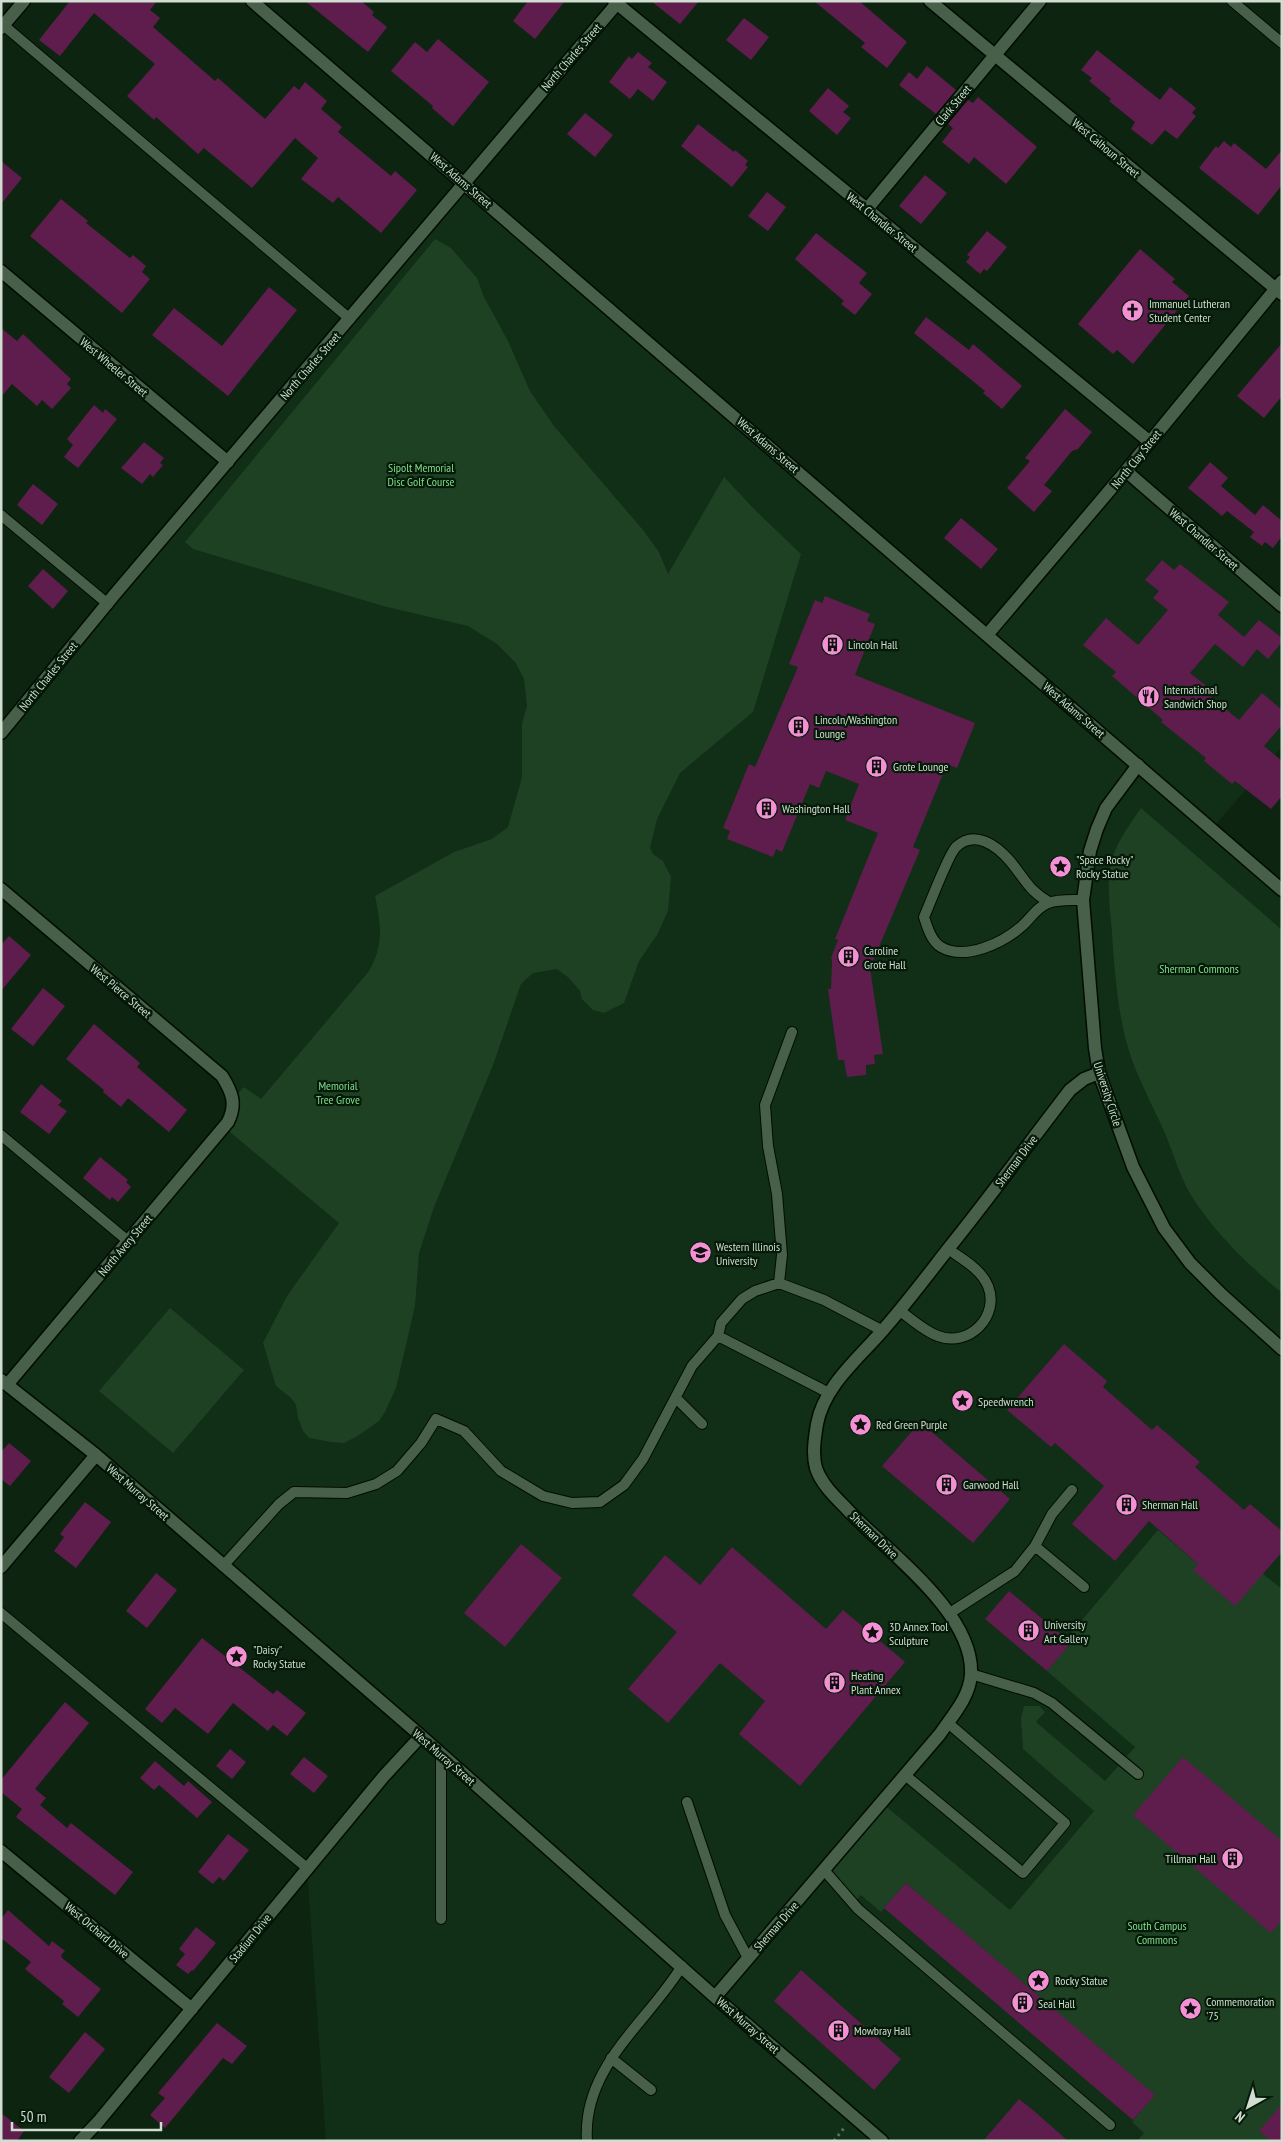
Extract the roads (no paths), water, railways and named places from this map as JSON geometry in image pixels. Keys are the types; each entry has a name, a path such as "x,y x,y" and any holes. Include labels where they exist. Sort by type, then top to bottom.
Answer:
{"street":[{"path":"2,25 24,1"},
{"name":"West Adams Street","path":"252,1 1282,890"},
{"name":"West Calhoun Street","path":"930,1 1280,288"},
{"name":"Clark Street","path":"867,209 1040,1"},
{"name":"North Charles Street","path":"1,732 617,2"},
{"name":"West Chandler Street","path":"617,2 1150,442"},
{"name":"West Wheeler Street","path":"1,271 228,462"},
{"name":"North Clay Street","path":"987,635 1280,288"},
{"name":"West Chandler Street","path":"1126,471 1282,606"},
{"name":"University Circle","path":"1138,765 1106,808 1097,829 1090,850 1083,900 1095,1048 1100,1073 1133,1167 1164,1228 1190,1263 1282,1349"},
{"name":"West Pierce Street","path":"1,890 222,1076 234,1099"},
{"name":"Sherman Drive","path":"715,1997 948,1723 966,1694 971,1674 964,1640 959,1627 950,1613 935,1594 854,1517 824,1484 816,1467 814,1448 817,1422 829,1393 883,1331 1070,1090 1084,1079 1100,1073"},
{"name":"North Avery Street","path":"4,1382 128,1241 228,1122 232,1115 234,1099"},
{"name":"West Murray Street","path":"4,1382 96,1455 421,1736 715,1997 882,2141"},
{"path":"1,1567 96,1455"},
{"name":"Stadium Drive","path":"80,2141 98,2122 384,1776 421,1736"},
{"name":"West Orchard Drive","path":"1,1851 192,2008"}],"lane":[{"path":"1232,1 1282,43"},
{"path":"2,25 350,319"},
{"path":"1,514 108,604"},
{"path":"1049,902 1036,895 1000,849 984,839 965,840 954,848 924,917 928,930 940,946 959,952 978,950 1003,939 1022,926 1038,909 1049,902 1083,900"},
{"path":"779,1283 782,1255 777,1194 768,1146 765,1105 792,1032"},
{"path":"1,1135 128,1241"},
{"path":"899,1310 938,1336 950,1338 969,1334 983,1322 989,1311 990,1298 988,1286 981,1275 948,1249"},
{"path":"223,1566 279,1504 294,1492 347,1493 376,1484 397,1472 421,1443 436,1419 464,1431 501,1471 543,1496 572,1503 600,1502 624,1485 644,1459 692,1366 718,1336 720,1322 742,1300 755,1291 779,1283 824,1300 883,1331"},
{"path":"718,1336 829,1393"},
{"path":"676,1398 702,1424"},
{"path":"950,1613 1015,1571 1035,1546 1052,1514 1072,1490"},
{"path":"1035,1546 1084,1587"},
{"path":"1,1613 307,1868"},
{"path":"971,1674 1034,1694 1052,1704 1138,1774"},
{"path":"905,1775 1023,1873 1065,1823 948,1723"},
{"path":"441,1754 441,1918"},
{"path":"687,1802 726,1915 748,1958"},
{"path":"824,1870 858,1909 1110,2125"},
{"path":"587,2141 586,2129 596,2084 611,2058 672,1982 682,1966"},
{"path":"611,2058 651,2090"}],"place":[{"name":"Immanuel Lutheran Student Center","path":"1133,310"},
{"name":"Lincoln Hall","path":"832,644"},
{"name":"International Sandwich Shop","path":"1148,696"},
{"name":"Lincoln/Washington Lounge","path":"799,726"},
{"name":"Grote Lounge","path":"877,766"},
{"name":"Washington Hall","path":"766,808"},
{"name":"\"Space Rocky\" Rocky Statue","path":"1060,866"},
{"name":"Caroline Grote Hall","path":"848,957"},
{"name":"Western Illinois University","path":"700,1253"},
{"name":"Speedwrench","path":"962,1401"},
{"name":"Red Green Purple","path":"860,1424"},
{"name":"Garwood Hall","path":"947,1484"},
{"name":"Sherman Hall","path":"1126,1504"},
{"name":"University Art Gallery","path":"1028,1631"},
{"name":"3D Annex Tool Sculpture","path":"873,1633"},
{"name":"\"Daisy\" Rocky Statue","path":"237,1656"},
{"name":"Heating Plant Annex","path":"835,1682"},
{"name":"Tillman Hall","path":"1232,1858"},
{"name":"Rocky Statue","path":"1039,1980"},
{"name":"Seal Hall","path":"1022,2003"},
{"name":"Commemoration '75","path":"1190,2008"},
{"name":"Mowbray Hall","path":"838,2030"}],"park label":[{"name":"Sipolt Memorial Disc Golf Course","path":"421,474"},
{"name":"Sherman Commons","path":"1199,968"},
{"name":"Memorial Tree Grove","path":"338,1092"},
{"name":"South Campus Commons","path":"1157,1932"}]}
